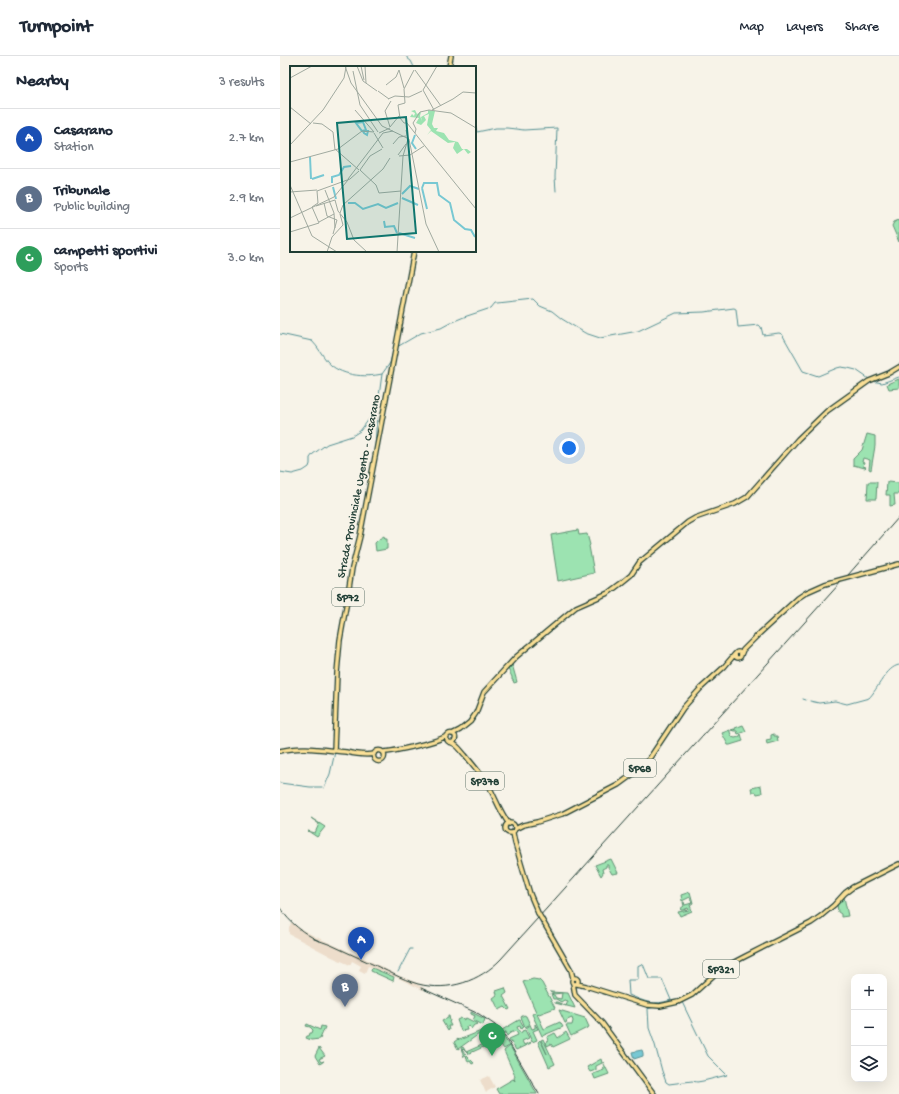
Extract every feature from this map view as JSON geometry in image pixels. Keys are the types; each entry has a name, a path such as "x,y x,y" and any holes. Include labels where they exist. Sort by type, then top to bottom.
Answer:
{"main road":[{"path":"449,66 451,56"},
{"name":"Strada Provinciale Ugento - Casarano","path":"334,751 337,673 341,631 414,252"},
{"path":"361,754 380,761 383,760 388,753 440,739 466,726 474,716 483,694 516,657 576,608 608,593 620,584 631,575 644,558 688,522 695,518 735,504 747,497 798,439 827,411 869,381 889,373 899,367"},
{"name":"SP68","path":"513,830 523,825 542,821 562,814 630,778 649,759 683,708 701,688 724,667 739,656 750,643 798,598 825,584 899,564"},
{"name":"SP68","path":"724,667 736,653 750,643"},
{"path":"736,653 740,652 739,656"},
{"path":"440,739 453,740 460,730"},
{"name":"SP378","path":"450,735 447,738 453,740"},
{"name":"SP378","path":"450,735 480,773 489,787 508,825 505,830 513,830 514,843 532,899 538,913 576,978 572,980 575,984"},
{"path":"280,751 296,748 374,754 379,750 383,752 394,751"},
{"path":"383,752 385,756"},
{"path":"374,754 374,759"},
{"path":"508,825 513,830"},
{"name":"SP321","path":"575,984 586,986 646,1005 660,1006 683,1000 695,993 715,974 724,968 744,956 811,923 834,905 853,887 899,864"},
{"path":"576,978 586,986"},
{"path":"575,984 574,995 602,1023 654,1094"}],"shaded area":[{"path":"292,922 299,928 314,936 397,975 425,985 415,984 424,988 423,990 368,966 365,973 359,970 361,966 352,961 350,965 332,957 289,934 289,927"},
{"path":"489,1076 495,1087 486,1093 480,1080"}],"green space":[{"path":"899,220 899,242 892,226 894,222"},
{"path":"899,379 899,388 889,389 887,384"},
{"path":"867,434 875,436 871,470 869,469 870,460 863,458 862,462 864,463 863,466 866,467 865,468 853,465 853,459 862,450"},
{"path":"868,482 877,482 876,499 867,499"},
{"path":"887,482 899,483 899,494 894,494 895,505 890,506 890,495 886,495"},
{"path":"578,530 579,535 587,534 594,573 558,581 551,535"},
{"path":"384,536 385,539 387,539 387,549 376,551 375,543"},
{"path":"512,664 517,682 514,683 508,669"},
{"path":"743,725 746,731 738,734 737,731 731,730 735,730 735,728"},
{"path":"730,730 732,737 739,737 741,734 743,741 728,745 722,733"},
{"path":"774,734 774,736 777,736 778,741 767,744 766,740 771,739 771,735"},
{"path":"761,786 762,793 757,794 756,792 752,792 751,788"},
{"path":"311,818 325,827 317,837 308,831 315,833 319,824"},
{"path":"611,859 618,873 612,874 608,865 606,865 606,867 602,869 603,873 601,876 595,865"},
{"path":"690,892 693,903 690,905 692,911 680,916 678,912 689,910 688,908 683,910 680,909 684,906 683,902 685,905 692,903 690,897 682,901 681,895"},
{"path":"844,897 848,916 841,917 841,914 838,912 837,904"},
{"path":"372,968 394,977 393,981 371,971"},
{"path":"533,979 539,980 542,983 555,1008 537,1014 544,1029 560,1022 563,1027 542,1036 532,1014 536,1012 523,982"},
{"path":"505,988 507,993 503,996 510,1009 508,1010 505,1007 499,1010 493,998 497,995 496,991"},
{"path":"550,992 568,993 575,1008 566,1006 568,1001 564,1000 561,1002 553,999 551,994 556,998 561,999 562,993 554,994"},
{"path":"559,1010 585,1018 589,1027 571,1036 566,1025 572,1025 572,1018 567,1020 565,1023"},
{"path":"471,1012 485,1019 483,1025 473,1020 475,1016 471,1014"},
{"path":"524,1015 526,1016 532,1029 535,1028 535,1024 538,1029 533,1031 537,1040 532,1042 526,1028 529,1025 525,1027 521,1017"},
{"path":"448,1016 451,1026 448,1026 448,1031 442,1021 448,1018"},
{"path":"461,1018 463,1020 466,1018 478,1024 474,1025 471,1029 468,1026 466,1027 467,1030 461,1031 457,1020"},
{"path":"520,1020 524,1027 521,1029 520,1026 517,1027 520,1033 525,1030 529,1038 522,1041 524,1045 530,1042 531,1043 516,1050 509,1039 518,1035 516,1031 507,1036 506,1032 505,1034 502,1030"},
{"path":"307,1024 320,1030 321,1026 325,1027 320,1039 311,1040 306,1038 310,1033 312,1033 313,1030 306,1026"},
{"path":"494,1025 509,1046 504,1049 490,1030"},
{"path":"486,1029 458,1049 454,1042 458,1039 459,1040"},
{"path":"487,1030 495,1041 468,1054 466,1052 493,1040 492,1037 488,1039 483,1033"},
{"path":"566,1032 570,1039 553,1047 551,1044 547,1046 547,1037 555,1033 558,1038"},
{"path":"543,1039 555,1064 549,1067 538,1042 540,1040 547,1054 541,1040"},
{"path":"510,1046 537,1094 499,1094 496,1089 513,1079 515,1081 515,1076 504,1051"},
{"path":"463,1047 466,1052 463,1049 462,1050 474,1063 472,1064 470,1061 468,1062 466,1056 464,1057 461,1048"},
{"path":"319,1048 325,1056 319,1059 321,1062 324,1061 320,1064 315,1056"},
{"path":"601,1059 602,1063 596,1066 596,1070 590,1072 587,1067"},
{"path":"603,1062 609,1074 595,1079 593,1074 604,1070"}],"water":[{"path":"642,1050 643,1056 634,1059 632,1052"}],"waterway":[{"path":"407,56 414,66"},
{"path":"476,128 477,132 496,128 524,130 557,128 555,177 556,191"},
{"path":"397,347 421,333 441,328 464,317 491,308 495,303 533,299 540,306 552,311 585,333 600,338 638,331 676,313 704,312 734,308 736,309 738,327 759,325 763,335 782,334 803,371 818,376 841,367 856,370 869,379"},
{"path":"280,334 312,341 332,366 345,373 360,376 382,374"},
{"path":"368,487 375,449 377,411 382,374 390,363 394,348"},
{"path":"872,381 882,383 899,377"},
{"path":"280,472 292,474 303,471 309,467 310,458 313,454 327,444 352,436 360,431 376,412"},
{"path":"810,701 819,703 835,701 847,704 869,698 886,674 894,667 899,665"},
{"path":"336,747 337,722"},
{"path":"324,788 330,774 335,752"},
{"path":"280,783 322,787"},
{"path":"398,972 410,949 412,949"},
{"path":"643,964 649,979 662,979 671,1000 654,1003 640,1000 629,995 628,980 638,980 638,966 643,964"},
{"path":"682,1002 708,1056 727,1075 697,1082 692,1081 669,1084 666,1082 649,1028 648,1009 682,1002"}],"railway":[{"path":"848,575 899,517"},
{"path":"314,939 331,945 412,982 430,986 441,987 463,983 474,979 493,967 841,582"},
{"path":"280,908 297,927 319,941"},
{"path":"421,988 479,1014 495,1025 505,1036 539,1094"}],"place":[{"name":"Casarano","path":"361,960"},
{"name":"Tribunale","path":"345,1007"},
{"name":"campetti sportivi","path":"492,1056"}]}
